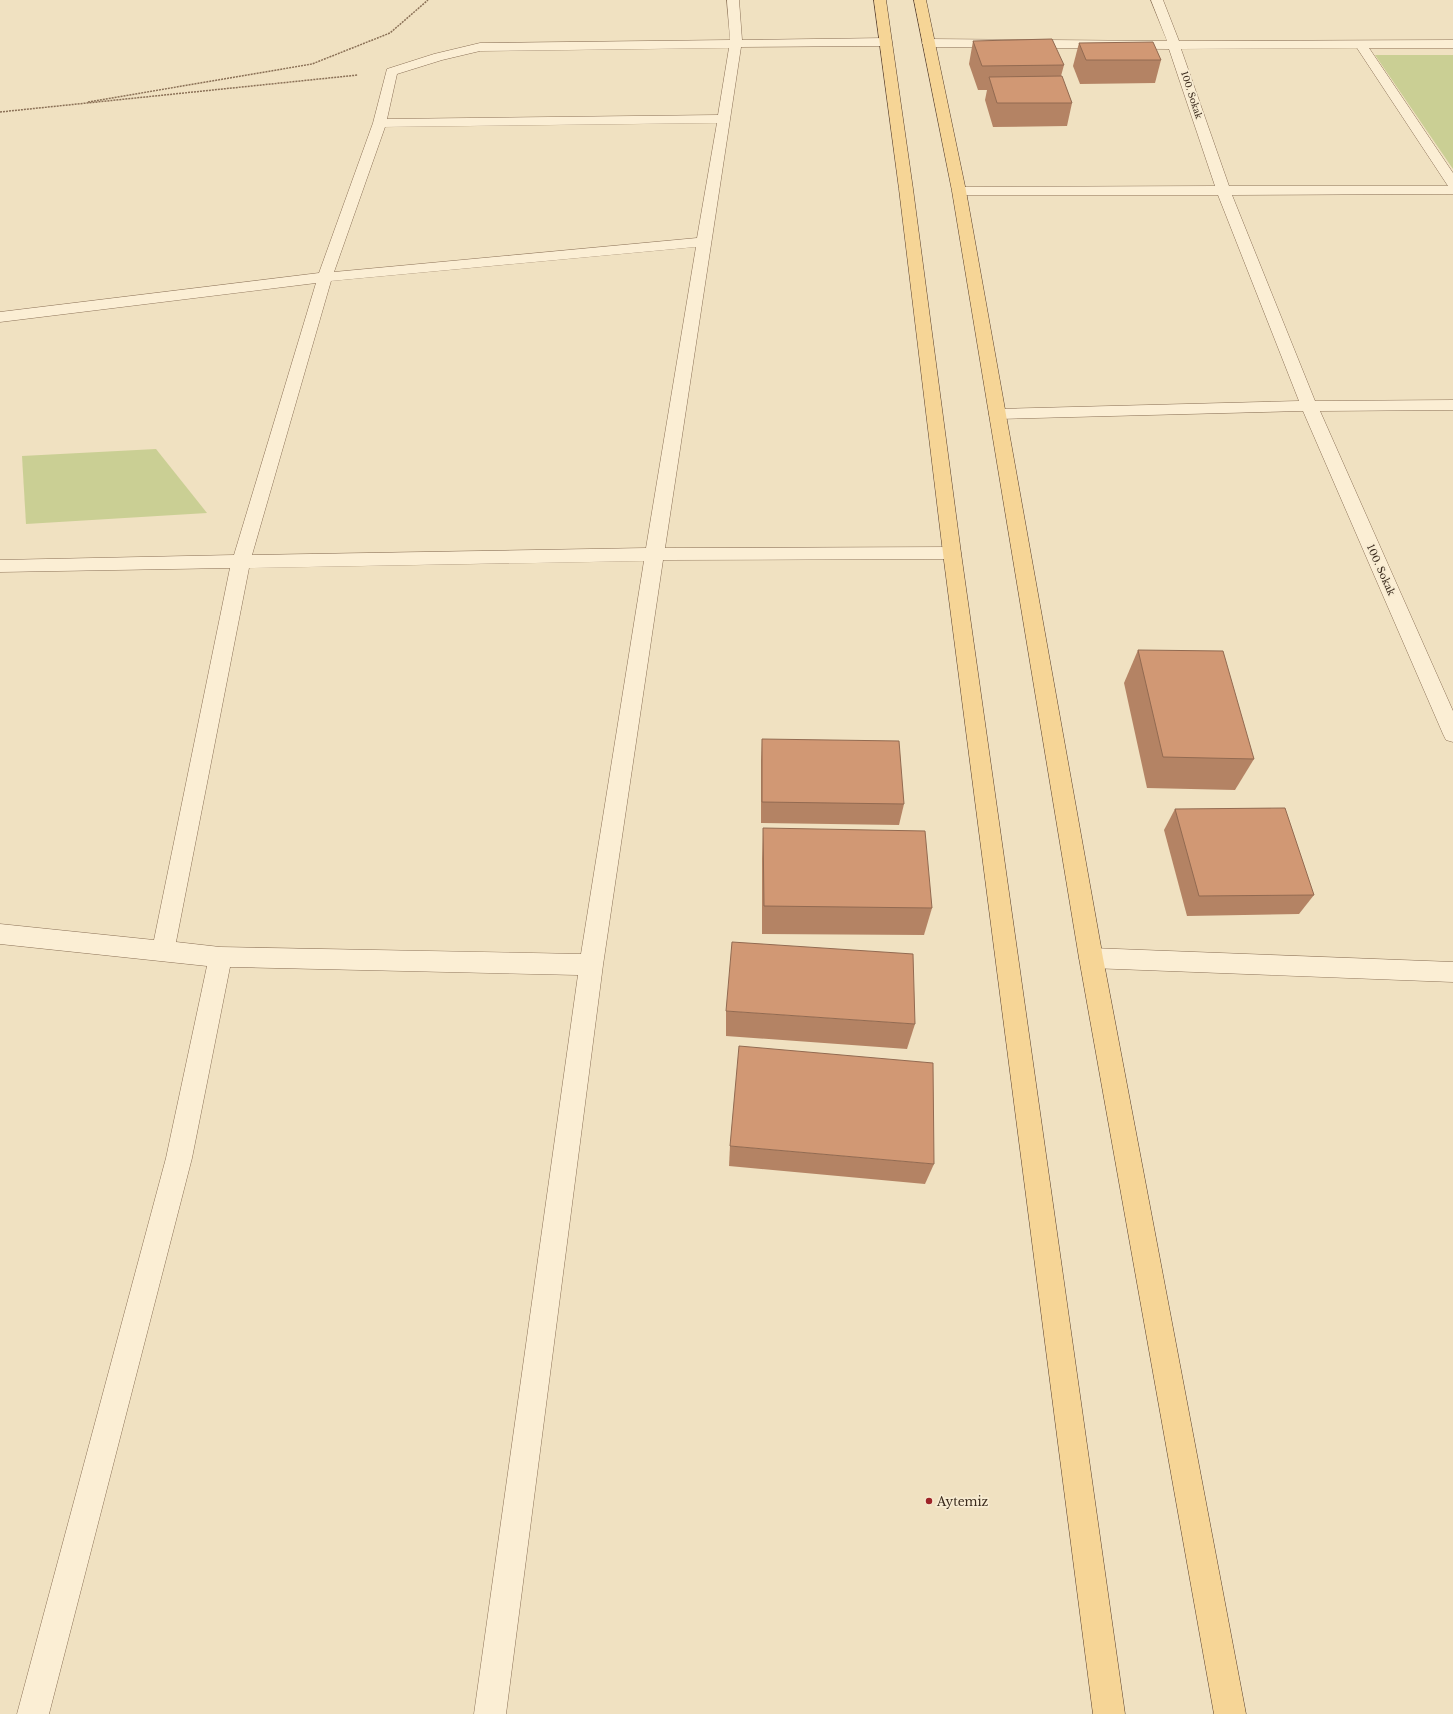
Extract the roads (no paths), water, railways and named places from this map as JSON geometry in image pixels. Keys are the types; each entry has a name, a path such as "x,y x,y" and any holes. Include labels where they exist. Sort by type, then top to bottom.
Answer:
{"main road":[{"path":"880,0 906,189 952,553 1109,1714"},
{"path":"920,0 959,191 1091,958 1230,1714"}],"street":[{"path":"490,1714 591,965 654,554 736,44 733,0"},
{"name":"100. Sokak","path":"1157,0 1176,45 1224,191 1309,406 1453,734"},
{"path":"163,951 241,561 325,277 380,123 391,72 438,56 480,47 886,42"},
{"path":"928,43 1176,45 1453,44"},
{"path":"1360,44 1453,183"},
{"path":"380,123 724,119"},
{"path":"959,191 1453,190"},
{"path":"0,317 325,277 704,242"},
{"path":"997,414 1309,406 1453,405"},
{"path":"0,566 654,554 952,553"},
{"path":"0,934 220,957 591,965"},
{"path":"33,1714 179,1158 220,957"},
{"path":"1091,958 1453,972"}],"place":[{"name":"Aytemiz","path":"929,1501"}]}
